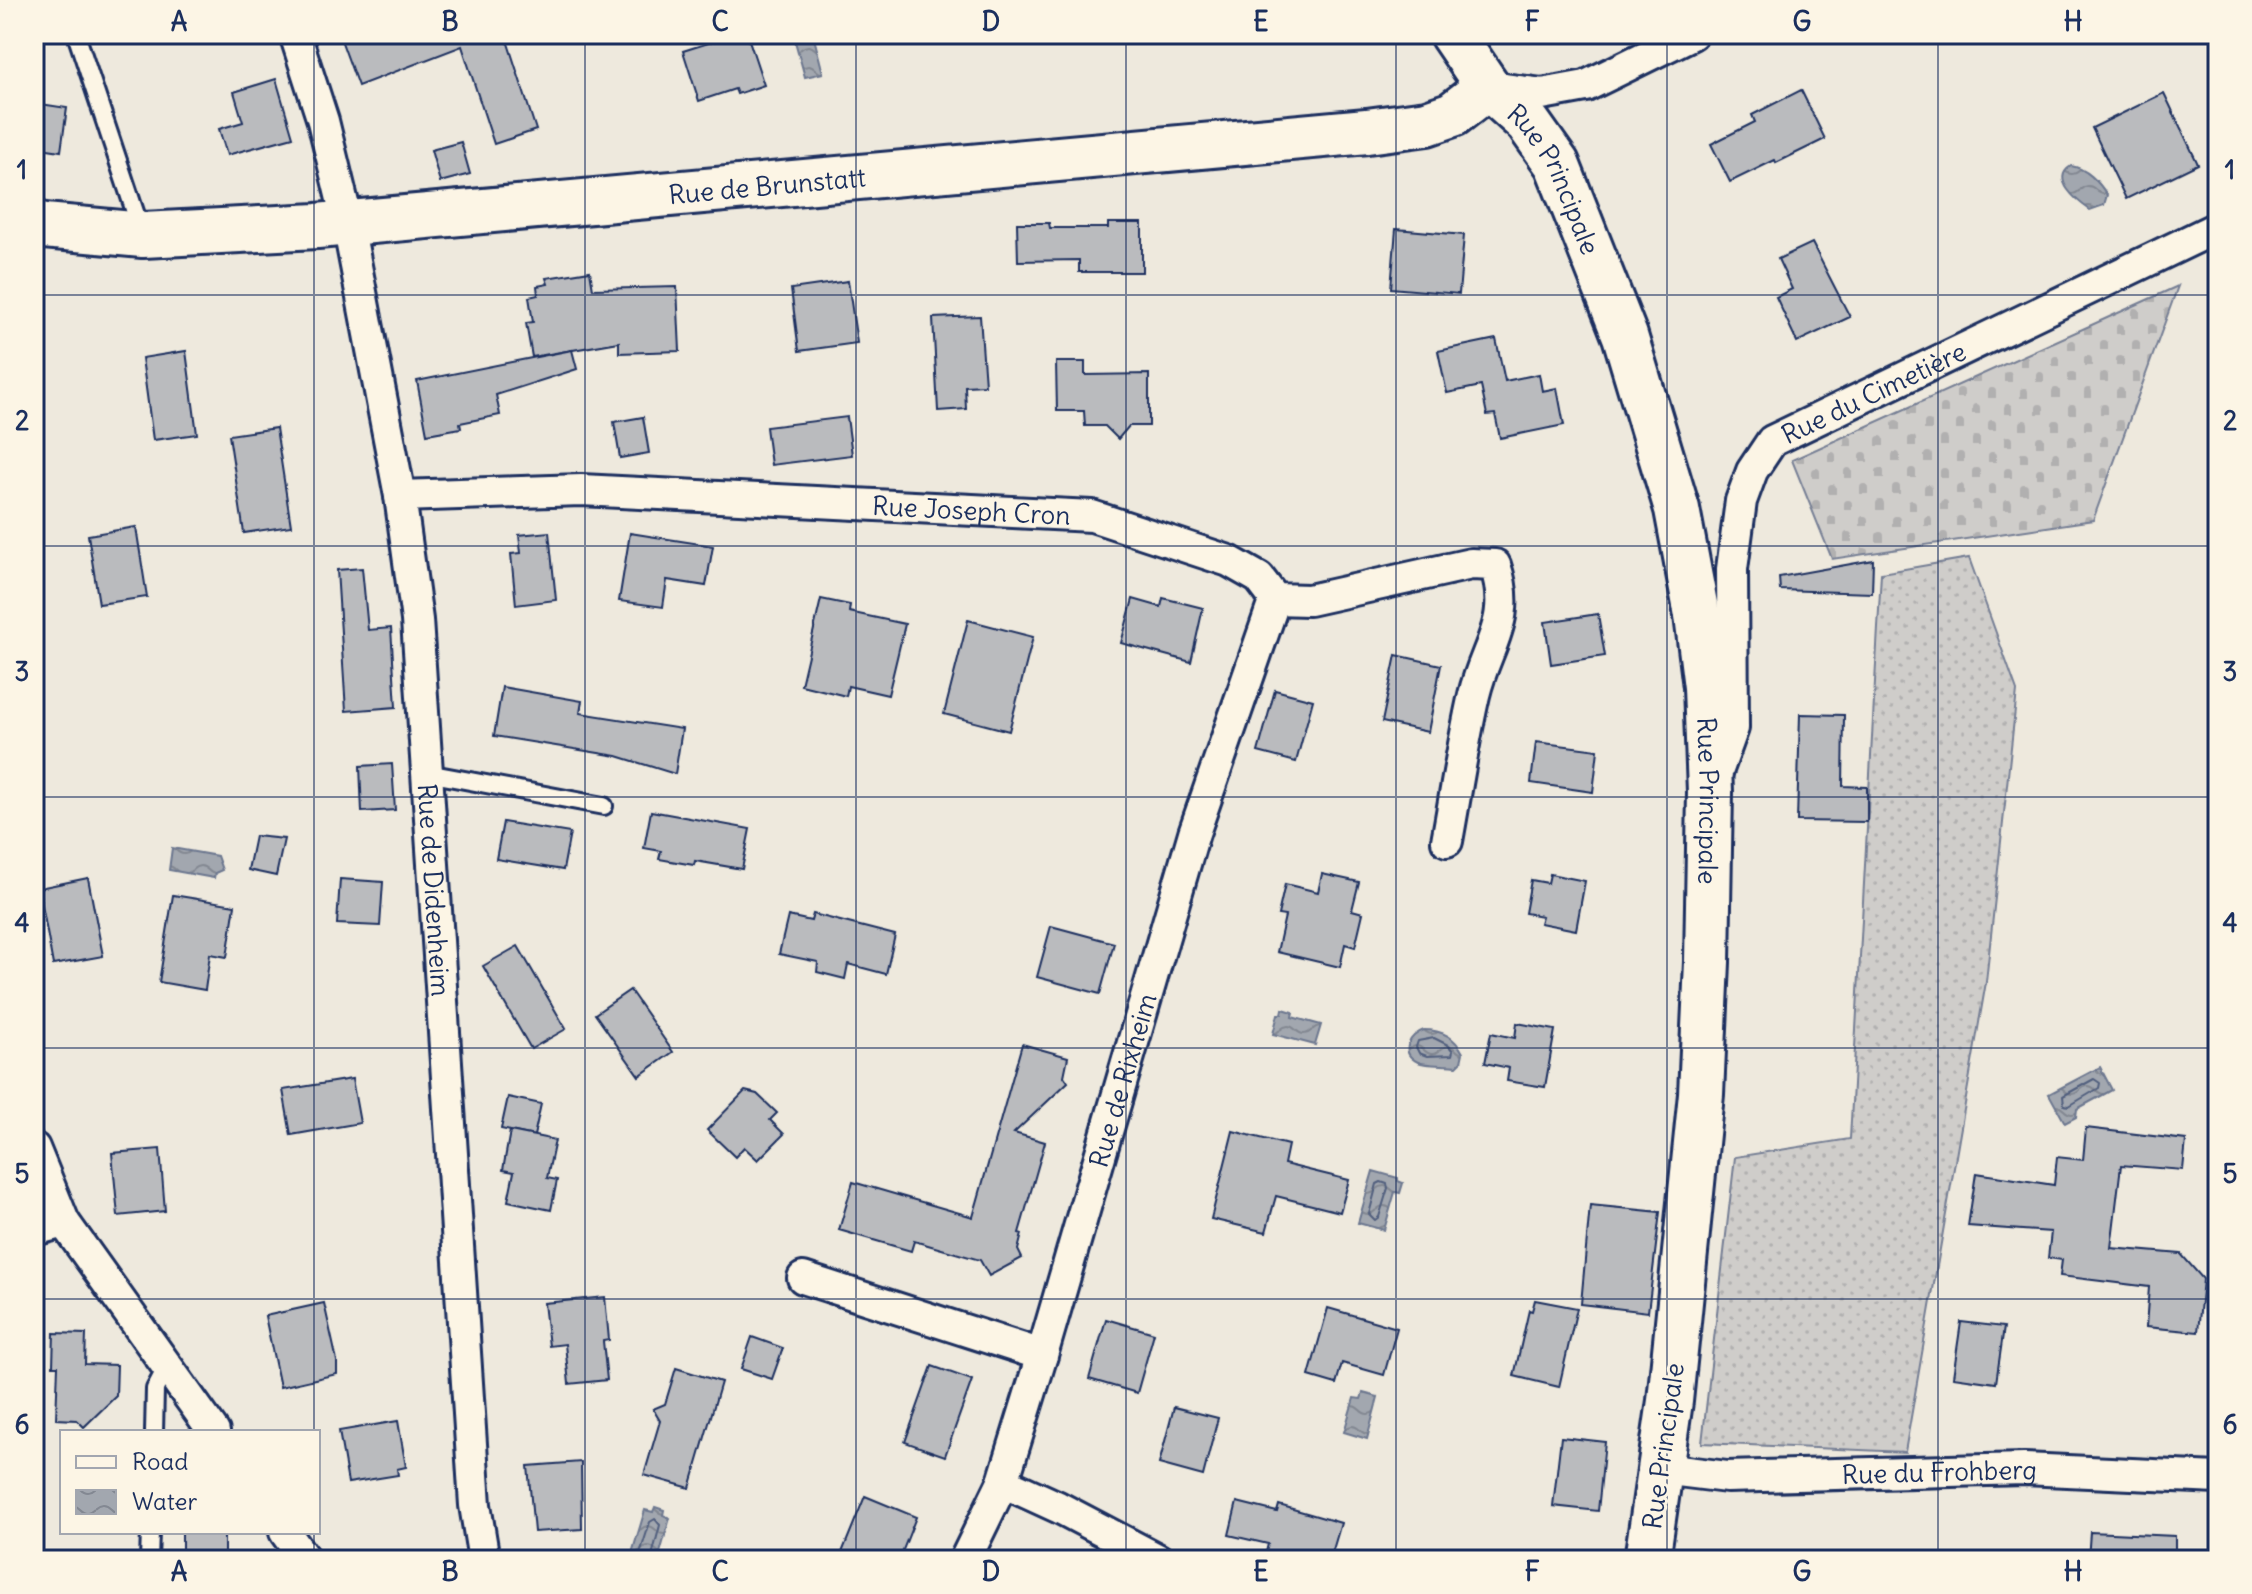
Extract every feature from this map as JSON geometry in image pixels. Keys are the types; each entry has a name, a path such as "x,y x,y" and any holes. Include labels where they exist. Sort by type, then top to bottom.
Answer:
{"main road":[{"name":"Rue Principale","path":"1452,34 1488,87 1528,123 1557,164 1625,336 1677,509 1697,615 1706,687 1710,792 1701,1094 1662,1469 1647,1560"},
{"name":"Rue de Brunstatt","path":"34,223 143,235 348,224 1367,131 1427,123 1453,114 1488,87"}],"street":[{"name":"Rue de Didenheim","path":"295,34 323,121 348,224 400,496 417,620 475,1505 484,1560"},
{"path":"1488,87 1542,94 1586,86 1692,34"},
{"name":"Rue du Cimetière","path":"1710,792 1733,728 1732,569 1741,501 1752,471 1772,441 2218,227"},
{"name":"Rue Joseph Cron","path":"400,496 581,490 1092,516 1229,561 1259,578 1275,599"},
{"path":"1275,599 1309,600 1471,564 1495,565 1502,584 1502,617 1475,692 1447,841"},
{"name":"Rue de Rixheim","path":"965,1560 1003,1482 1194,833 1275,599"},
{"path":"34,1148 64,1222 213,1430"},
{"path":"34,1230 64,1222"},
{"path":"803,1278 1042,1355"},
{"name":"Rue du Frohberg","path":"1662,1469 1727,1477 2024,1469 2218,1478"},
{"path":"1003,1482 1159,1560"},
{"path":"286,1534 305,1560"}],"lane":[{"path":"76,34 143,235"},
{"path":"427,773 604,806"},
{"path":"154,1430 155,1389 167,1366"},
{"path":"149,1560 150,1534"}],"green space":[{"path":"2178,286 2093,520 1832,559 1792,460"},
{"path":"1969,558 2017,691 1986,982 1905,1452 1702,1443 1735,1157 1850,1139 1881,573"}],"water":[{"path":"793,34 813,34 823,73 805,77"},
{"path":"2071,166 2087,173 2100,185 2107,195 2104,205 2090,210 2073,196 2063,177"},
{"path":"172,848 217,856 222,870 215,873 214,878 169,870"},
{"path":"1283,1009 1293,1012 1292,1017 1321,1025 1315,1045 1273,1034 1278,1014 1282,1014"},
{"path":"1424,1030 1437,1031 1452,1039 1463,1053 1461,1062 1457,1066 1431,1064 1412,1058 1408,1044"},
{"path":"2100,1067 2112,1090 2077,1109 2076,1117 2065,1123 2049,1094"},
{"path":"1373,1171 1398,1178 1403,1183 1400,1193 1395,1192 1384,1230 1358,1223"},
{"path":"1363,1393 1378,1397 1367,1439 1344,1432 1354,1398 1361,1399"},
{"path":"655,1507 664,1510 663,1515 670,1518 658,1560 630,1560 645,1510 653,1512"}],"building":[{"path":"339,34 505,34 536,130 494,144 462,46 358,86"},
{"path":"737,34 747,34 764,85 737,94 735,89 699,101 683,51"},
{"path":"276,79 293,137 227,155 219,129 243,122 234,92"},
{"path":"1801,90 1825,139 1730,182 1711,144 1755,122 1752,115"},
{"path":"2164,93 2198,164 2126,199 2092,128"},
{"path":"34,103 67,108 61,151 34,147"},
{"path":"461,142 470,174 440,182 431,150"},
{"path":"1017,223 1049,223 1050,228 1108,228 1108,223 1142,223 1142,272 1079,272 1079,260 1018,261"},
{"path":"1396,229 1464,235 1459,294 1391,288"},
{"path":"1812,243 1850,317 1797,342 1776,297 1792,289 1778,259"},
{"path":"590,271 593,289 677,287 680,351 619,353 619,342 532,357 526,323 533,322 529,297 538,295 537,286 548,284 546,278"},
{"path":"848,281 857,343 799,351 791,289"},
{"path":"980,316 985,385 965,386 966,409 938,411 933,318"},
{"path":"1496,339 1505,381 1539,374 1542,391 1557,388 1564,425 1500,438 1495,414 1487,415 1481,386 1447,393 1438,351"},
{"path":"572,350 577,369 496,395 500,415 460,423 461,428 427,434 417,381"},
{"path":"186,351 197,434 153,440 142,358"},
{"path":"1056,362 1085,362 1085,375 1149,374 1149,426 1129,426 1118,439 1105,426 1085,426 1084,411 1057,411"},
{"path":"643,417 649,453 620,458 614,422"},
{"path":"847,417 852,455 771,465 766,427"},
{"path":"276,428 291,526 244,533 229,435"},
{"path":"136,527 147,597 99,604 88,535"},
{"path":"549,532 556,600 516,605 511,554 521,553 519,535"},
{"path":"630,533 713,546 706,586 667,580 663,607 619,601"},
{"path":"1873,560 1872,593 1780,590 1779,577"},
{"path":"362,568 368,630 391,628 396,707 346,711 337,570"},
{"path":"1163,598 1203,608 1191,662 1121,643 1133,599 1161,607"},
{"path":"821,599 850,605 849,612 905,624 888,695 848,686 846,696 801,685"},
{"path":"1598,614 1605,656 1551,664 1545,622"},
{"path":"968,620 1033,637 1009,731 944,714"},
{"path":"1396,655 1441,665 1428,732 1382,722"},
{"path":"502,687 582,701 580,713 682,729 675,774 617,756 494,736"},
{"path":"1275,690 1313,700 1296,762 1258,752"},
{"path":"1800,714 1844,715 1843,786 1867,787 1867,822 1797,821"},
{"path":"1536,742 1598,750 1593,792 1531,783"},
{"path":"392,764 395,810 362,812 360,766"},
{"path":"651,811 750,829 742,869 659,859 661,851 644,848"},
{"path":"503,822 570,833 563,870 496,859"},
{"path":"255,836 284,839 276,876 248,870"},
{"path":"1322,874 1359,882 1352,910 1363,913 1355,947 1345,944 1340,967 1277,952 1285,916 1278,915 1285,884 1318,892"},
{"path":"1550,874 1585,881 1576,930 1540,923 1542,916 1525,913 1531,880 1548,883"},
{"path":"88,878 103,956 53,965 39,888"},
{"path":"340,879 383,882 380,926 337,924"},
{"path":"173,895 235,905 227,957 210,954 205,990 159,982"},
{"path":"813,914 895,935 886,974 848,964 845,979 817,972 818,962 779,954 788,916 811,921"},
{"path":"1051,926 1114,943 1100,994 1037,977"},
{"path":"518,946 566,1029 531,1049 483,966"},
{"path":"630,990 673,1052 639,1076 595,1014"},
{"path":"1517,1023 1555,1030 1545,1087 1507,1081 1509,1068 1485,1063 1491,1033 1515,1038"},
{"path":"1022,1044 1068,1057 1064,1076 1068,1082 1014,1133 1045,1142 1019,1233 1022,1234 1018,1250 1022,1258 989,1276 980,1260 914,1241 911,1251 839,1230 853,1182 973,1217"},
{"path":"352,1079 360,1123 291,1135 283,1090"},
{"path":"745,1091 757,1094 777,1113 770,1120 784,1134 758,1160 744,1147 735,1157 707,1130"},
{"path":"508,1097 541,1104 534,1136 501,1129"},
{"path":"2086,1128 2186,1140 2183,1170 2121,1165 2111,1248 2181,1254 2203,1279 2198,1332 2146,1327 2149,1287 2060,1276 2062,1260 2048,1258 2051,1232 1968,1226 1976,1173 2054,1185 2057,1157 2083,1160"},
{"path":"510,1131 555,1140 547,1178 557,1180 551,1210 508,1201 514,1172 503,1170"},
{"path":"1233,1131 1288,1145 1284,1164 1349,1180 1340,1212 1276,1196 1266,1232 1211,1219"},
{"path":"160,1149 165,1211 118,1216 112,1153"},
{"path":"1590,1205 1660,1212 1648,1312 1581,1304"},
{"path":"605,1297 609,1340 603,1341 607,1380 569,1384 565,1344 549,1346 544,1303"},
{"path":"1535,1300 1577,1308 1559,1387 1514,1376 1529,1310 1532,1311"},
{"path":"324,1303 337,1374 280,1387 265,1316"},
{"path":"1328,1308 1397,1328 1384,1375 1342,1363 1336,1384 1309,1376"},
{"path":"1106,1319 1154,1333 1137,1393 1089,1379"},
{"path":"1961,1322 2004,1327 1996,1383 1953,1377"},
{"path":"54,1333 86,1334 85,1364 117,1365 116,1396 84,1427 77,1420 56,1419 58,1366 53,1366"},
{"path":"752,1337 783,1348 772,1379 741,1369"},
{"path":"932,1366 972,1380 945,1456 905,1442"},
{"path":"676,1368 721,1382 690,1488 644,1475 660,1421 653,1409 665,1404"},
{"path":"1174,1407 1218,1418 1203,1476 1159,1464"},
{"path":"398,1421 406,1467 397,1469 398,1475 348,1483 339,1431"},
{"path":"1561,1437 1605,1442 1598,1511 1553,1506"},
{"path":"581,1462 582,1529 534,1532 528,1466"},
{"path":"865,1496 916,1517 899,1560 839,1560"},
{"path":"1237,1502 1277,1512 1279,1505 1341,1523 1330,1560 1264,1560 1268,1544 1229,1535"},
{"path":"2090,1532 2175,1536 2175,1560 2088,1560"},
{"path":"182,1534 224,1534 224,1560 182,1560"}]}
